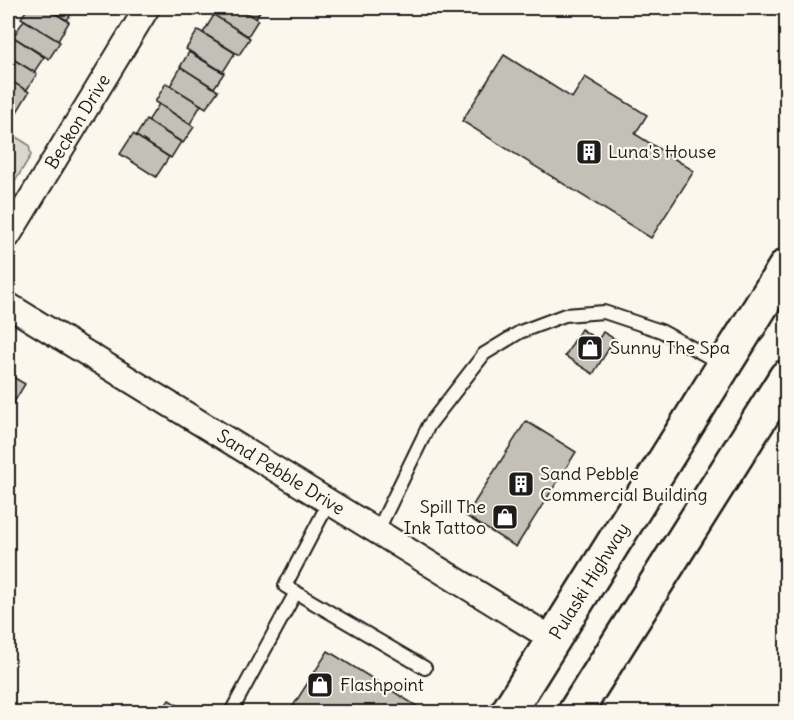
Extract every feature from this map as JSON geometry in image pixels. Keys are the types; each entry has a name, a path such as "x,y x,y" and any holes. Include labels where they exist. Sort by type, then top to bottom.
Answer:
{"highway":[{"name":"Pulaski Highway","path":"508,712 786,266"},
{"path":"575,712 786,377"}],"street":[{"name":"Beckon Drive","path":"8,236 147,8"},
{"name":"Sand Pebble Drive","path":"8,305 554,639"}],"lane":[{"path":"377,532 429,425 484,354 520,332 565,315 604,312 662,331 725,365"},
{"path":"329,502 285,586 425,668"},
{"path":"231,712 296,592"}],"shaded area":[{"path":"8,132 29,145 31,155 8,193"}],"building":[{"path":"28,8 46,8 69,22 58,41 21,18"},
{"path":"46,8 75,8 67,20"},
{"path":"216,8 238,8 258,20 248,36 212,15"},
{"path":"238,8 262,8 256,18"},
{"path":"214,15 250,38 239,55 203,33"},
{"path":"24,20 60,42 49,59 13,37"},
{"path":"198,30 235,53 223,72 186,49"},
{"path":"9,34 44,57 34,72 8,56"},
{"path":"189,52 224,73 214,88 180,67"},
{"name":"Luna's House","path":"504,55 572,98 585,77 647,115 635,134 694,171 651,238 462,121"},
{"path":"8,56 37,74 26,91 8,79"},
{"path":"181,67 218,91 206,108 170,86"},
{"path":"8,79 29,92 17,112 8,106"},
{"path":"166,83 201,105 190,124 155,102"},
{"path":"159,104 194,127 183,143 148,121"},
{"path":"146,120 181,142 171,158 136,136"},
{"path":"133,134 169,157 156,177 120,154"},
{"name":"Sunny The Spa","path":"581,329 598,340 603,332 615,339 593,374 565,356"},
{"path":"8,374 25,384 13,404 8,400"},
{"name":"Sand Pebble Commercial Building","path":"526,421 576,452 516,547 466,516"},
{"path":"328,651 420,708 418,712 304,712 293,706"},
{"path":"169,700 189,712 161,712"}],"place":[{"name":"Luna's House","path":"589,152"},
{"name":"Sunny The Spa","path":"590,348"},
{"name":"Sand Pebble Commercial Building","path":"521,484"},
{"name":"Spill The Ink Tattoo","path":"505,517"},
{"name":"Flashpoint","path":"320,685"}]}
